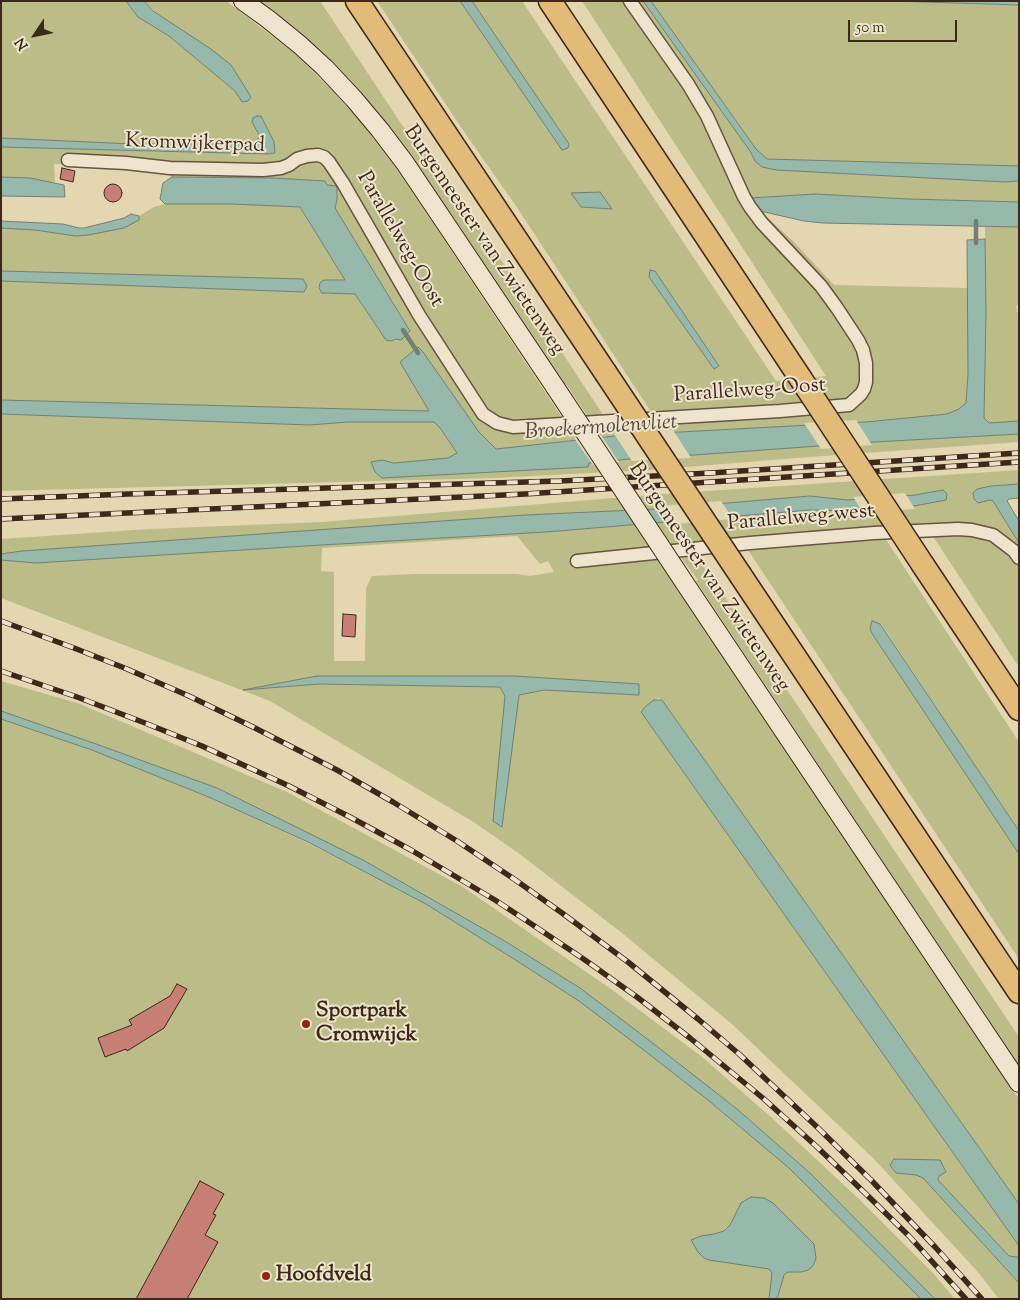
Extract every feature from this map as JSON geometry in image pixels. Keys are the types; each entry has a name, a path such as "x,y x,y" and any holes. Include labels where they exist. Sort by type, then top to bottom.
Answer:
{"highway":[{"path":"357,1 1019,992"},
{"path":"550,1 1019,710"}],"main road":[{"name":"Burgemeester van Zwietenweg","path":"243,1 294,40 325,68 380,130 404,163 1019,1083"}],"street":[{"name":"Parallelweg-Oost","path":"318,155 324,157 329,162 343,183 419,315 483,414 497,423 513,427 849,405 864,390 866,382 866,362 858,340 821,286 762,223 750,207 702,108 688,84 630,1"},
{"name":"Kromwijkerpad","path":"68,160 126,163 170,168 263,170 281,168 297,159 318,155"},
{"name":"Parallelweg-west","path":"577,561 750,543 958,528 992,535 1014,551 1019,558"}],"green space":[{"path":"1,1 126,1 138,17 169,36 235,91 243,102 248,101 144,1 226,1 259,26 294,53 331,89 391,160 577,440 496,449 401,362 429,411 1,400 1,281 304,292 307,286 303,279 1,271 1,228 69,235 139,220 139,216 154,207 165,204 300,207 345,280 325,294 355,294 386,340 401,340 410,330 342,221 335,208 337,200 325,181 274,178 172,177 159,169 54,164 55,183 30,178 1,177 1,147 275,153 274,142 261,117 258,139 254,144 133,144 1,138"},
{"path":"258,1 320,1 402,125 447,178 617,436 601,437 428,182"},
{"path":"377,1 460,1 562,150 568,148 569,144 472,1 522,1 776,381 826,376 582,1 643,1 750,151 755,161 776,170 1005,182 1019,181 1019,202 815,194 762,197 760,211 793,241 834,285 968,288 966,404 947,414 866,422 665,433 514,203","holes":["571,193 611,209 581,207","655,271 719,366 719,367 714,369 649,277"]},
{"path":"651,1 893,1 1019,5 1019,166 767,159 756,149"},
{"path":"985,227 1019,227 1019,304 1016,306 1017,313 1019,313 1019,421 989,423 984,418"},
{"path":"1,414 310,425 348,422 435,422 457,453 448,458 394,463 382,460 371,462 375,472 589,463 874,442 1019,434 1019,442 648,470 494,478 1,491"},
{"path":"1019,470 1019,484 991,486 990,500 993,501 1019,543 1019,667 928,529 879,529 1019,742 1019,831 881,624 873,635 1019,854 1019,959 742,541 692,545 710,579 713,579 1019,1037 1019,1066 696,581 698,580 673,547 674,583 1019,1099 1019,1204 662,700 658,698 641,712 1019,1246 1019,1256 1009,1256 938,1180 939,1176 896,1173 916,1175 923,1178 1019,1283 1019,1299 999,1299 977,1271 873,1158 733,1025 622,933 521,855 475,823 270,701 1,598 1,560 36,563 546,532 810,510 852,511 943,491 848,500 810,496 656,509 526,515 1,554 1,539 150,529 322,522 663,494","holes":["517,536 540,564 548,561 554,572 530,576 516,574 372,576 366,588 365,661 334,661 334,572 321,571 322,548","317,676 515,676 639,684 639,695 544,690 519,695 501,826 505,696 500,687 319,684 249,689"]},
{"path":"1,681 80,704 287,792 463,887 611,989 701,1056 772,1118 861,1201 933,1273 955,1299 935,1299 811,1174 737,1109 580,988 503,940 363,860 217,788 1,711"},
{"name":"Sportpark Cromwijck","path":"1,719 92,750 211,798 308,843 426,904 514,959 579,1001 708,1100 789,1168 921,1299 1,1299"}],"shaded area":[{"path":"126,1 144,1 153,11 211,49 231,65 251,97 248,101 242,102 235,91 169,36 138,17"},
{"path":"460,1 472,1 569,144 568,148 562,150"},
{"path":"643,1 651,1 756,149 767,159 1019,166 1019,181 1005,182 776,170 762,167 755,161 750,151"},
{"path":"893,1 1019,1 1019,5"},
{"path":"261,116 274,142 275,153 1,147 1,138 133,144 254,144 259,135 252,122 253,118"},
{"path":"1,177 30,178 64,185 65,197 1,196"},
{"path":"172,177 274,178 325,181 327,185 337,186 335,208 410,331 401,340 386,340 355,294 322,293 319,288 320,283 324,280 345,280 300,207 165,204 160,199 163,183"},
{"path":"600,192 612,209 581,207 571,193"},
{"path":"815,194 1019,202 1019,227 804,221 760,211 751,198"},
{"path":"131,214 139,216 139,220 124,228 88,235 76,236 35,230 1,228 1,221 63,224 84,228 124,218"},
{"path":"985,239 984,418 989,423 1019,421 1019,434 639,458 589,463 588,467 382,478 375,472 371,462 382,460 394,463 448,458 457,453 434,422 348,422 310,425 1,414 1,400 429,411 400,362 418,347 479,432 496,449 624,435 866,422 947,414 959,409 966,403 968,374 967,240"},
{"path":"650,270 655,271 719,366 714,369 649,277"},
{"path":"1,271 303,279 307,286 304,292 1,281"},
{"path":"1019,484 1019,498 1007,501 1019,521 1019,543 993,501 978,503 974,499 973,493 977,489 991,486"},
{"path":"943,490 947,494 946,500 914,506 852,511 810,510 546,532 36,563 1,560 1,554 22,551 526,515 656,509 810,496 848,500 915,495"},
{"path":"872,621 880,624 1019,831 1019,854 873,635 870,629"},
{"path":"317,676 515,676 639,684 639,695 544,690 519,695 502,827 493,821 505,696 500,687 319,684 243,690"},
{"path":"654,700 662,700 1019,1204 1019,1246 641,712"},
{"path":"1,711 217,788 363,860 503,940 580,988 737,1109 811,1174 935,1299 921,1299 789,1168 708,1100 579,1001 514,959 426,904 308,842 211,798 92,750 1,719"},
{"path":"894,1159 940,1160 946,1172 939,1176 938,1180 1009,1256 1019,1256 1019,1283 923,1178 916,1175 896,1173 890,1165"},
{"path":"751,1197 764,1198 773,1203 814,1244 816,1258 813,1266 808,1270 788,1272 784,1275 777,1299 769,1299 772,1273 769,1269 709,1260 698,1252 691,1240 724,1231 730,1225 741,1203"}],"pier":[{"path":"856,420 872,445 821,449 804,423"},
{"path":"673,430 691,458 632,461 614,434"},
{"path":"601,435 619,462 593,465 574,438"},
{"path":"905,493 915,509 863,512 853,497"},
{"path":"721,501 733,519 674,524 662,506"}],"building":[{"path":"62,168 75,171 73,182 60,179"},
{"path":"109,184 117,184 122,189 120,200 109,202 104,197 104,189"},
{"path":"343,614 356,615 355,637 342,636"},
{"path":"177,984 187,989 164,1028 127,1051 126,1049 105,1057 98,1038 132,1025 129,1020 170,996"},
{"path":"200,1181 224,1194 213,1214 216,1215 205,1235 218,1242 187,1299 136,1299"}],"waterway":[{"name":"Broekermolenvliet","path":"976,221 976,243"},
{"name":"Broekermolenvliet","path":"403,330 418,353"}],"railway":[{"path":"1,499 560,481 1019,453"},
{"path":"1,519 525,494 1019,462"},
{"path":"1,621 127,669 253,727 337,770 393,802 514,879 628,962 739,1054 872,1181 982,1299"},
{"path":"1,671 145,723 202,746 289,786 411,850 495,900 637,997 764,1099 816,1146 909,1236 966,1299"}],"place":[{"name":"Sportpark Cromwijck","path":"306,1024"},
{"name":"Hoofdveld","path":"266,1276"}]}
